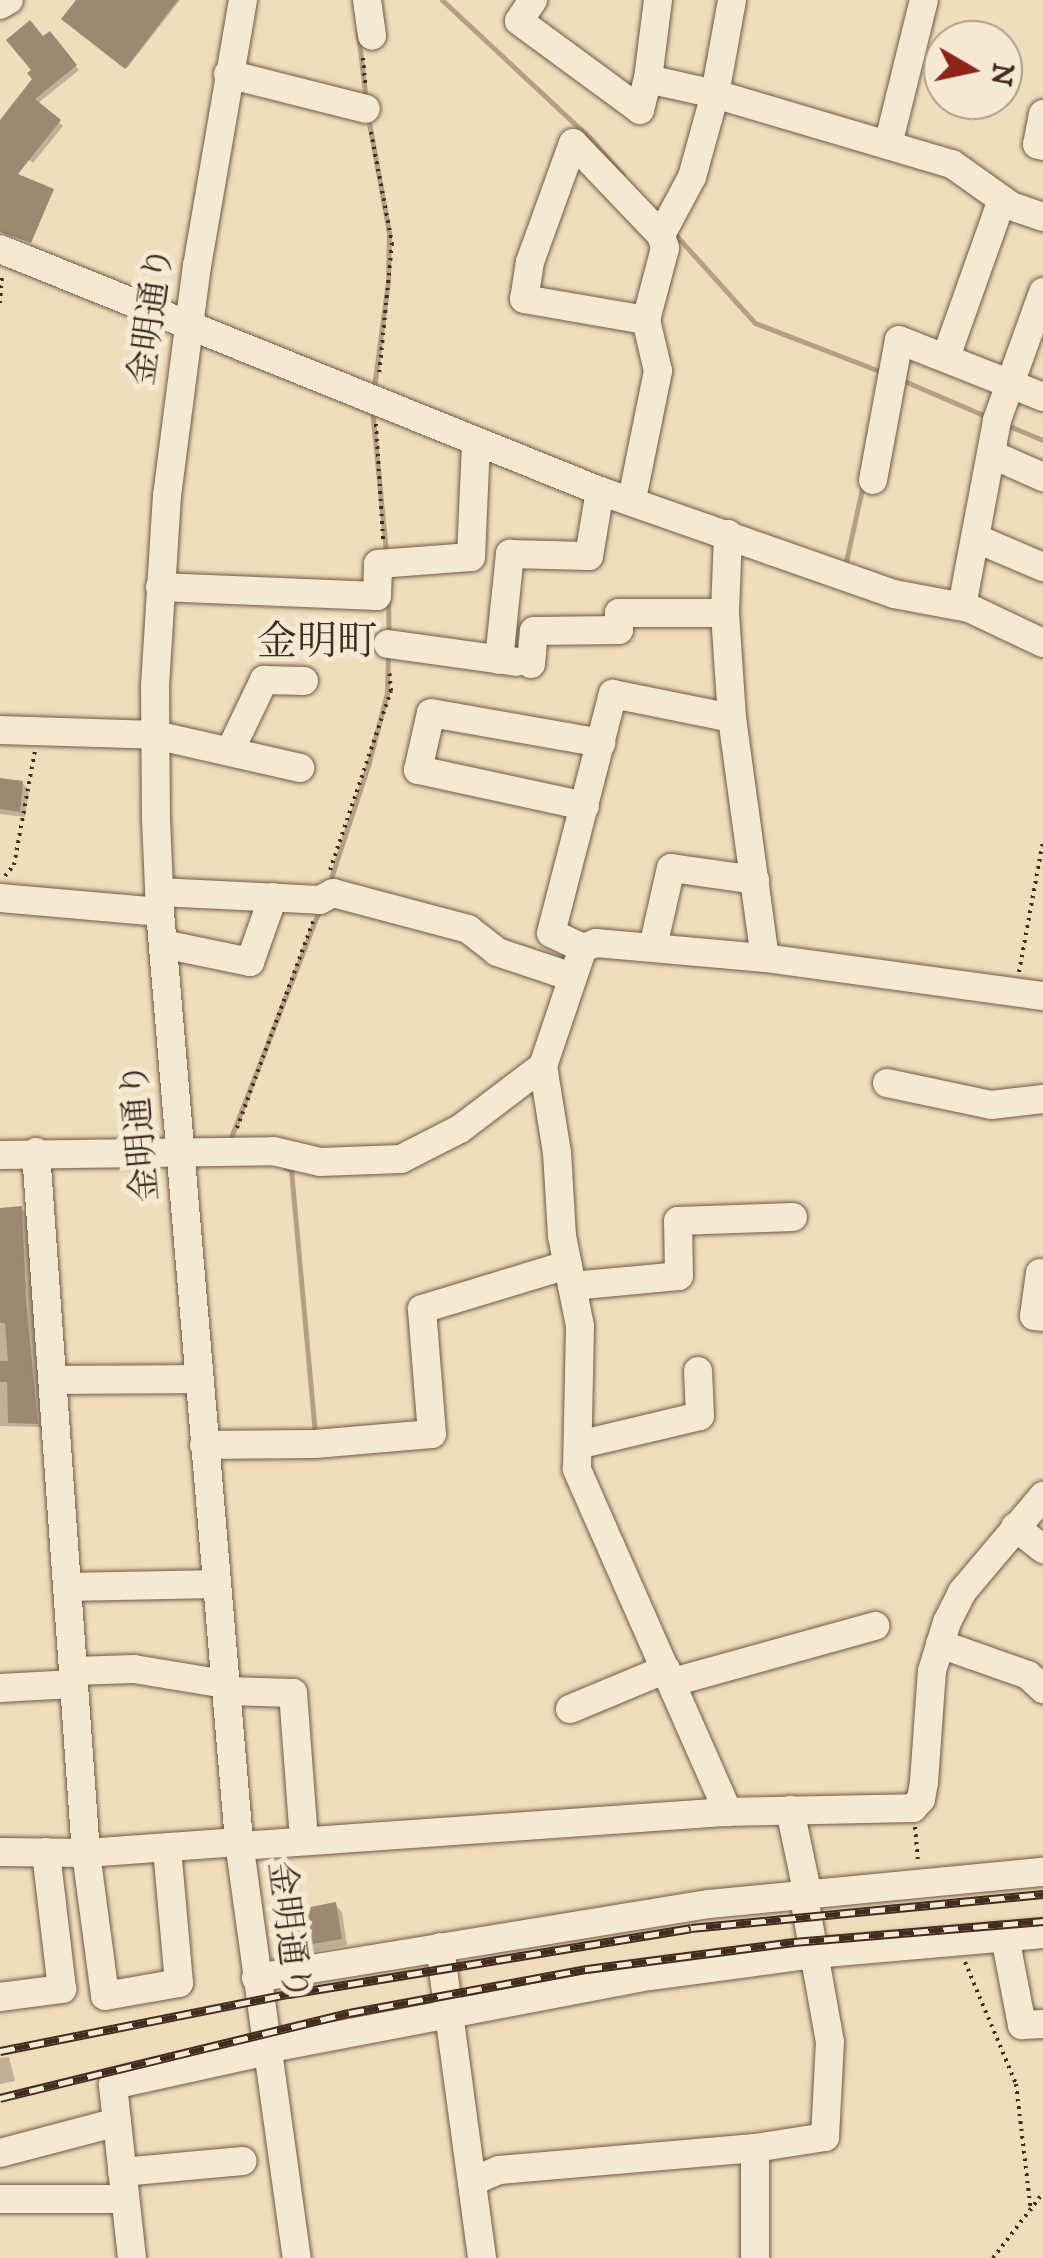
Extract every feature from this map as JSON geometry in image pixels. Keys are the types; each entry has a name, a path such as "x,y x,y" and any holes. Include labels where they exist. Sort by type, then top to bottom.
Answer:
{"street":[{"name":"金明通り","path":"242,0 188,326 160,587 155,735 159,902 239,1844 297,2258"},
{"path":"366,0 372,36"},
{"path":"533,0 519,21 640,110 658,0"},
{"path":"661,235 692,177 714,94 732,0"},
{"path":"888,146 924,0"},
{"path":"228,74 366,109"},
{"path":"648,79 714,94 952,164 1002,200 1043,217"},
{"path":"1043,114 1036,144 1043,146"},
{"path":"632,499 658,371 646,320 666,248 661,235 573,143 530,262 524,299 646,320"},
{"path":"946,358 1002,200"},
{"path":"1,249 600,491 632,499 771,553 894,594 962,606 1043,642"},
{"path":"962,606 991,454 1011,382 1040,310"},
{"path":"873,480 899,340 1043,397"},
{"path":"160,587 377,596 378,564 471,557 476,442"},
{"path":"991,454 1043,478"},
{"path":"499,660 510,554 589,556 600,491"},
{"path":"728,534 725,613 732,718 765,958"},
{"path":"975,538 1043,567"},
{"path":"388,644 540,665 534,632 619,630 619,613 725,613"},
{"path":"230,751 264,680 304,680"},
{"path":"732,718 613,694 551,933 583,948 596,943 765,958 1029,994"},
{"path":"585,806 418,770 432,713 601,743"},
{"path":"0,730 155,735 300,768"},
{"path":"654,947 670,868 755,880"},
{"path":"0,898 159,902 273,897 320,900 333,893 468,929 496,952 572,977"},
{"path":"162,944 250,962 273,897"},
{"path":"583,948 542,1066 554,1134 569,1276 580,1326 577,1469 728,1812"},
{"path":"0,1155 273,1151 320,1162 401,1159 460,1128 542,1066"},
{"path":"887,1083 991,1105 1043,1099"},
{"path":"36,1152 86,1853 106,1996 179,1983 167,1848"},
{"path":"204,1444 315,1444 432,1434 422,1309 569,1276 679,1276 678,1220 793,1217"},
{"path":"1040,1273 1034,1316 1043,1317"},
{"path":"578,1445 700,1416 698,1371"},
{"path":"52,1380 199,1379"},
{"path":"0,1852 86,1853 728,1812 913,1808 921,1799 924,1782 928,1692 940,1644 962,1592 1043,1496"},
{"path":"1016,1527 1043,1549"},
{"path":"67,1587 217,1584"},
{"path":"570,1708 669,1676 875,1626"},
{"path":"940,1644 1028,1675 1043,1689"},
{"path":"0,1688 134,1669 226,1688 293,1693 304,1842"},
{"path":"473,2180 499,2170 819,2141 829,2126 830,2042 790,1810"},
{"path":"0,1997 62,1989 46,1852"},
{"path":"256,1978 805,1892 1043,1872"},
{"path":"132,2258 113,2085 451,2011 814,1954 1043,1934"},
{"path":"1005,1937 1022,2025 1043,2024"},
{"path":"440,1947 482,2258"},
{"path":"0,2153 117,2122"},
{"path":"755,2258 756,2148"},
{"path":"0,2199 123,2186 243,2162"}],"path":[{"path":"0,304 1,249"},
{"path":"0,876 14,865 36,744"},
{"path":"1029,994 1043,840"},
{"path":"913,1808 919,1881"},
{"path":"968,1940 960,1950 1016,2084 1031,2211"},
{"path":"993,2258 1043,2193"}],"building":[{"path":"76,0 178,0 125,69 61,19"},
{"path":"30,20 43,36 50,31 77,65 35,99 61,120 18,174 54,189 31,243 0,232 0,120 32,79 27,73 31,70 6,40"},
{"path":"0,778 23,781 20,812 0,809"},
{"path":"22,1206 38,1424 8,1423 7,1382 0,1382 0,1361 8,1361 5,1323 0,1323 0,1208"},
{"path":"336,1902 342,1939 290,1948 285,1918 301,1915 300,1909"}],"waterway":[{"path":"442,0 589,137 623,175"},
{"path":"358,33 366,101"},
{"path":"368,117 389,233 388,281 374,388"},
{"path":"673,232 755,323 882,372"},
{"path":"902,380 988,417"},
{"path":"372,409 386,552"},
{"path":"1007,425 1043,440"},
{"path":"845,566 863,484"},
{"path":"388,598 389,637"},
{"path":"329,884 387,693 388,653"},
{"path":"230,1140 320,908"},
{"path":"286,1168 291,1170 315,1433"}],"railway":[{"path":"0,2051 289,1994 691,1928 1043,1894"},
{"path":"0,2098 349,2013 587,1969 794,1942 1043,1921"}],"district":[{"name":"金明町","path":"317,643"}]}
